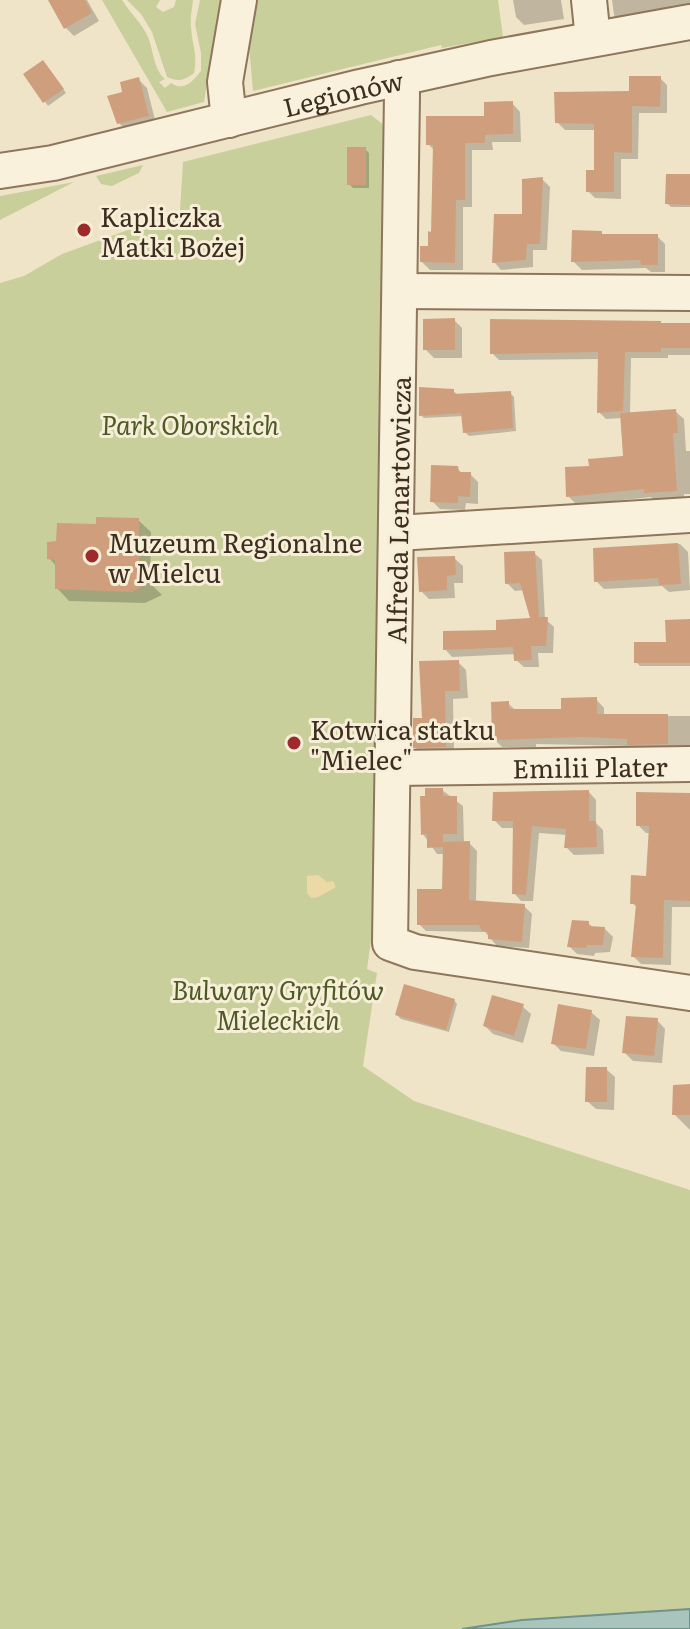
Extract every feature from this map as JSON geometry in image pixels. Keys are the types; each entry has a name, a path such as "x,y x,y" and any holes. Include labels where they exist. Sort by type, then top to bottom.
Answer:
{"street":[{"path":"229,120 225,82 239,0"},
{"path":"589,0 593,39"},
{"name":"Legionów","path":"0,171 53,163 399,78 690,22"},
{"name":"Alfreda Lenartowicza","path":"399,78 402,94 400,291 390,943 415,952 690,993"},
{"path":"400,291 690,293"},
{"path":"397,533 690,515"},
{"name":"Emilii Plater","path":"394,768 690,764"}],"green space":[{"path":"102,0 122,0 143,27 158,70 165,79 159,82 165,88 171,83 180,86 188,84 201,71 195,24 200,0 220,0 204,102 167,112"},
{"path":"127,0 160,0 156,7 163,12 174,7 176,0 193,0 194,73 181,80 167,77 152,32 141,14"},
{"path":"258,0 498,0 503,37 442,48 441,45 253,91 249,46"},
{"path":"371,115 385,126 373,926 367,969 377,973 363,1066 414,1101 690,1190 690,1609 522,1620 462,1629 0,1629 0,283 24,276 62,254 180,211 183,162"},
{"path":"143,165 139,173 112,186 101,184 96,176"},
{"path":"74,182 0,220 0,196"}],"sand":[{"path":"318,875 327,882 333,881 336,887 311,898 307,893 307,876"}],"water":[{"path":"690,1609 690,1629 462,1629 522,1620"}],"building":[{"path":"48,0 85,0 92,13 64,29"},
{"path":"43,60 64,89 43,103 23,74"},
{"path":"629,76 661,76 660,107 632,106 632,153 614,152 614,192 586,192 586,170 594,170 594,124 555,123 554,92 629,91"},
{"path":"139,77 149,116 117,124 107,96 122,92 120,82"},
{"path":"513,101 513,134 485,135 485,143 465,143 465,200 456,200 455,263 420,262 420,246 428,246 428,231 431,232 433,145 426,145 426,116 484,116 484,102"},
{"path":"347,147 366,147 366,185 347,185"},
{"path":"666,174 690,174 690,205 665,204"},
{"path":"543,177 540,244 527,244 526,260 492,263 494,214 522,214 522,179"},
{"path":"572,230 602,231 602,234 658,234 658,265 641,265 640,260 571,262"},
{"path":"455,318 455,350 423,350 423,319"},
{"path":"490,319 690,323 690,348 625,352 623,411 597,413 598,352 490,354"},
{"path":"419,387 454,389 454,394 511,391 513,428 463,433 461,413 419,416"},
{"path":"676,409 678,433 673,433 677,491 644,493 644,489 566,497 565,467 589,466 588,459 623,456 620,413"},
{"path":"431,465 458,466 459,472 471,472 470,497 458,496 458,503 430,502"},
{"path":"96,517 139,518 139,573 152,581 132,592 55,589 55,560 47,559 47,542 56,541 57,523 96,524"},
{"path":"678,543 681,584 659,585 658,578 594,582 593,548"},
{"path":"535,551 539,617 548,617 546,646 531,646 532,660 514,661 513,647 443,650 443,631 496,630 496,620 530,618 520,583 505,584 504,552"},
{"path":"455,556 456,575 447,576 447,590 419,592 417,557"},
{"path":"690,619 690,663 634,663 634,642 666,642 665,620"},
{"path":"459,660 460,691 445,691 446,747 413,748 413,718 422,718 419,661"},
{"path":"597,697 597,714 668,714 668,744 627,745 627,739 583,737 492,740 491,702 509,701 509,709 561,709 561,698"},
{"path":"425,788 443,788 443,796 457,796 457,834 443,834 443,842 470,841 469,900 525,904 522,942 488,939 488,932 482,931 479,925 417,925 417,889 442,889 443,847 427,848 427,834 421,835 420,796 425,796"},
{"path":"589,790 589,821 596,821 597,847 564,848 566,829 532,826 526,895 512,894 513,821 492,821 493,792"},
{"path":"636,792 690,793 690,901 664,900 663,958 631,957 636,904 630,904 631,875 646,876 649,826 636,826"},
{"path":"572,920 589,921 589,926 605,927 603,945 567,947"},
{"path":"404,984 455,999 446,1030 395,1015"},
{"path":"492,995 524,1004 514,1036 483,1026"},
{"path":"558,1004 592,1010 586,1049 551,1044"},
{"path":"626,1016 658,1018 654,1056 622,1053"},
{"path":"586,1067 607,1067 607,1102 585,1102"},
{"path":"690,1084 690,1115 672,1115 673,1085"}],"place":[{"name":"Kapliczka Matki Bożej","path":"84,230"},
{"name":"Muzeum Regionalne w Mielcu","path":"92,556"},
{"name":"Kotwica statku \"Mielec\"","path":"294,743"}],"park label":[{"name":"Park Oborskich","path":"190,423"},
{"name":"Bulwary Gryfitów Mieleckich","path":"278,1003"}]}
